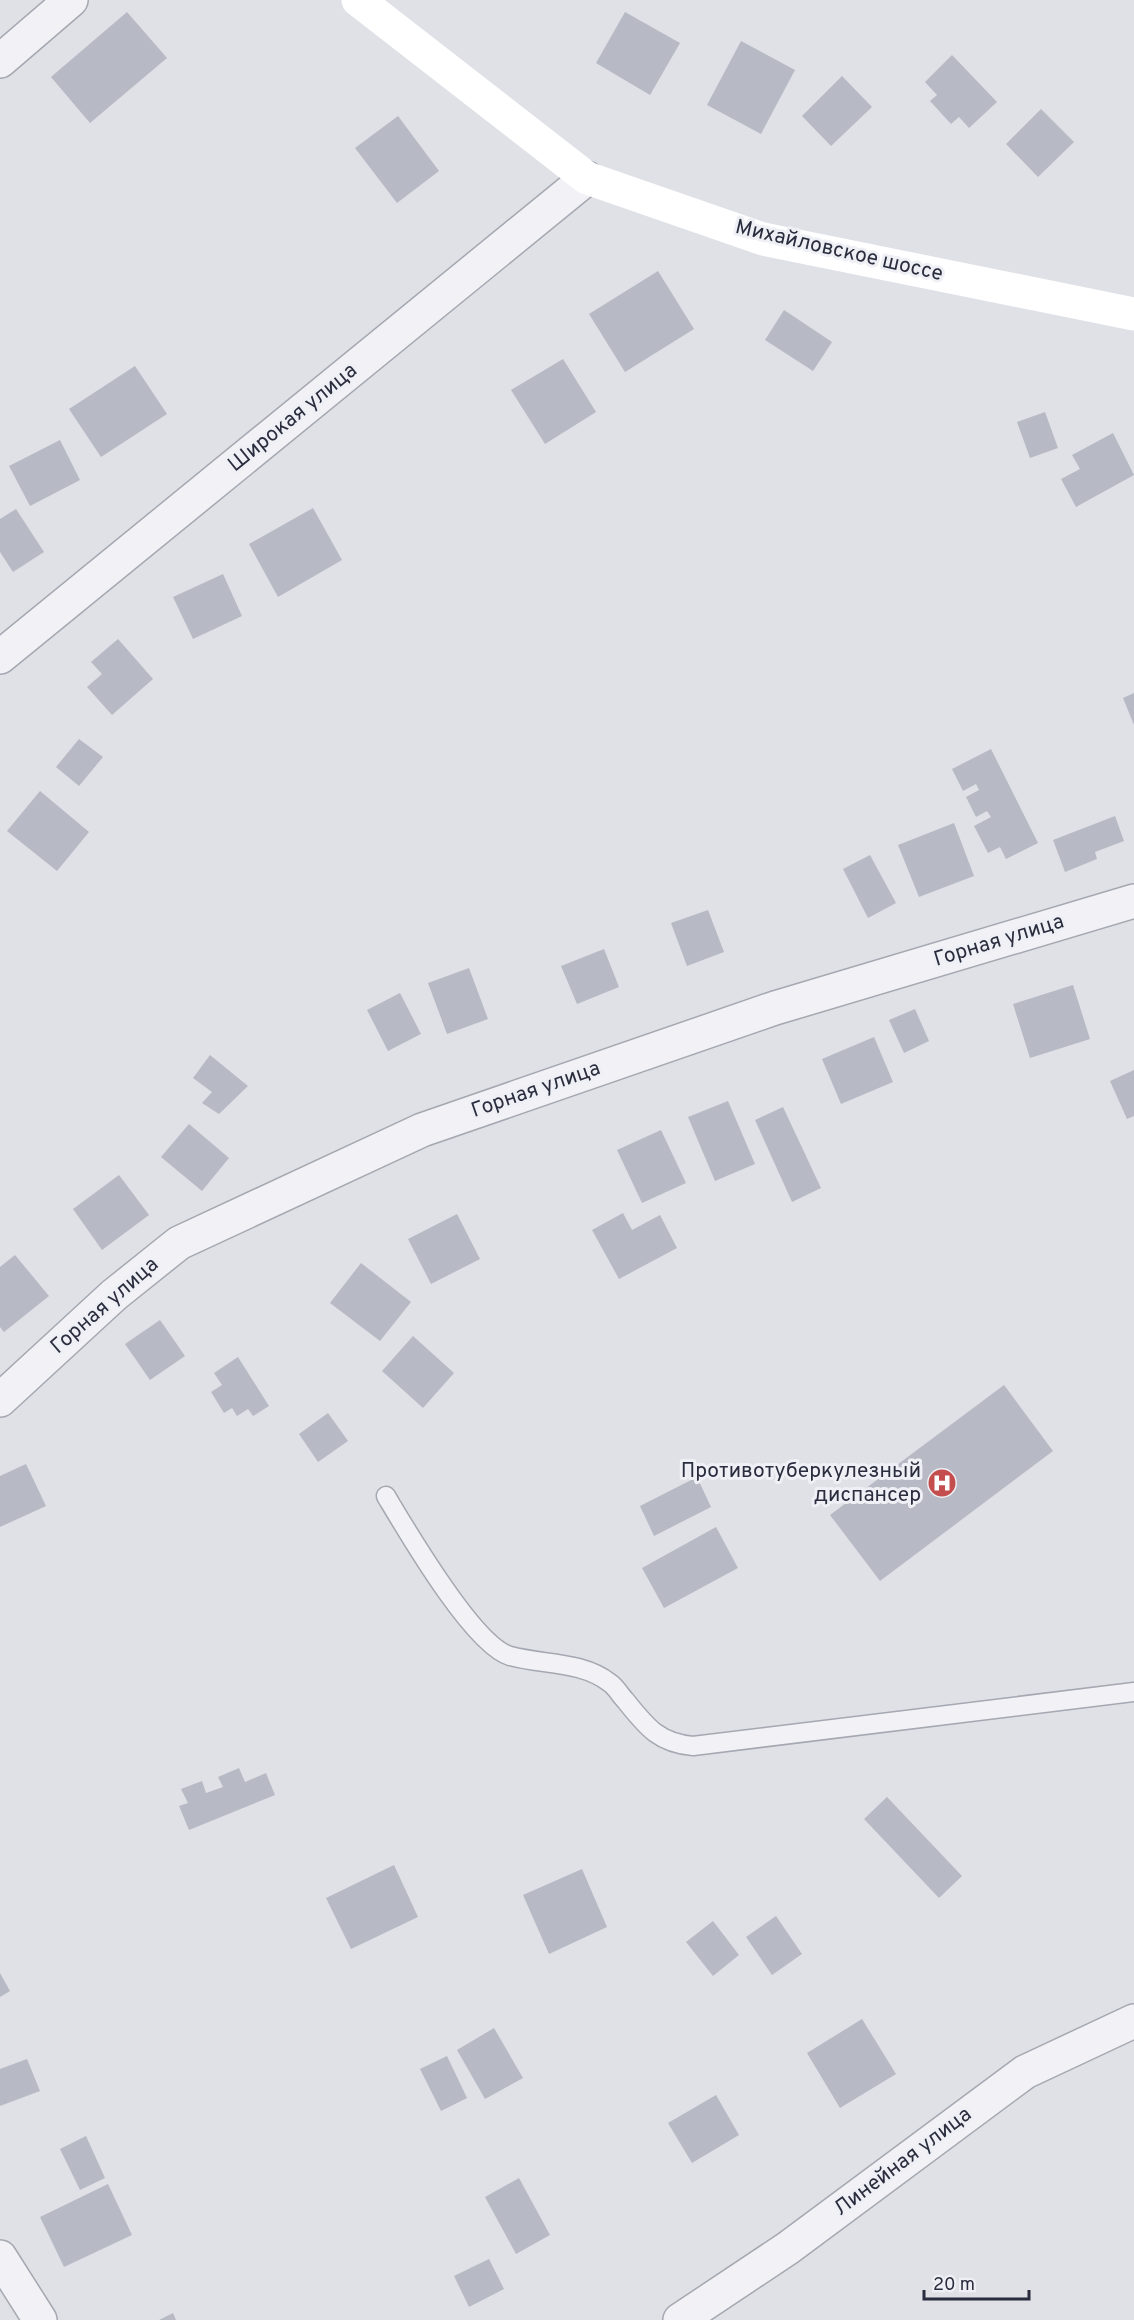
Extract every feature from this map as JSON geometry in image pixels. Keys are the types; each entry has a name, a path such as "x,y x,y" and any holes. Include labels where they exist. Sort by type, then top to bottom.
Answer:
{"main road":[{"name":"Михайловское шоссе","path":"358,0 587,178 763,239 1134,314"}],"street":[{"path":"0,61 71,0"},
{"name":"Широкая улица","path":"0,657 587,178"},
{"name":"Горная улица","path":"0,1400 114,1295 179,1243 422,1130 775,1008 1134,901"},
{"name":"Линейная улица","path":"680,2320 788,2247 1025,2072 1134,2021"},
{"path":"0,2257 40,2320"}],"lane":[{"path":"386,1496 423,1559 483,1639 508,1655 582,1668 610,1683 651,1731 674,1744 693,1746 1134,1692"}],"building":[{"path":"127,12 167,58 90,123 51,77"},
{"path":"625,12 680,43 650,95 596,63"},
{"path":"741,41 795,70 761,134 707,105"},
{"path":"952,55 997,102 969,128 959,117 951,124 930,101 937,95 925,82"},
{"path":"842,76 872,107 831,146 802,116"},
{"path":"1041,109 1074,142 1038,177 1006,144"},
{"path":"398,116 439,171 397,203 355,148"},
{"path":"658,271 694,329 625,372 589,314"},
{"path":"784,310 832,342 813,371 765,340"},
{"path":"563,359 596,412 545,444 511,390"},
{"path":"135,366 167,414 101,457 69,409"},
{"path":"1045,412 1058,448 1030,458 1017,422"},
{"path":"1113,433 1134,475 1076,507 1061,479 1080,469 1072,455"},
{"path":"60,440 80,480 30,506 9,466"},
{"path":"313,508 342,560 278,597 249,544"},
{"path":"16,509 44,552 13,572 0,552 0,519"},
{"path":"223,574 242,616 193,639 173,597"},
{"path":"118,639 153,679 112,715 87,687 102,674 91,662"},
{"path":"1134,693 1134,725 1123,698"},
{"path":"79,739 103,757 79,786 56,767"},
{"path":"991,749 1038,843 1006,859 1000,847 988,853 974,826 991,817 987,811 976,817 966,797 979,790 976,784 963,791 952,769"},
{"path":"40,791 89,832 57,871 7,831"},
{"path":"1115,816 1124,841 1095,852 1097,859 1065,872 1053,840"},
{"path":"954,823 974,876 919,897 898,845"},
{"path":"870,855 896,903 868,918 843,869"},
{"path":"708,910 724,952 687,966 671,923"},
{"path":"604,949 619,987 577,1004 561,966"},
{"path":"469,968 488,1019 447,1034 428,983"},
{"path":"1073,985 1090,1039 1030,1058 1013,1004"},
{"path":"400,993 421,1034 388,1051 367,1010"},
{"path":"915,1009 929,1041 904,1053 889,1020"},
{"path":"874,1037 893,1082 841,1104 822,1059"},
{"path":"210,1055 248,1086 219,1114 202,1103 212,1092 193,1078"},
{"path":"1134,1070 1134,1116 1127,1119 1110,1081"},
{"path":"728,1101 755,1164 715,1181 688,1117"},
{"path":"783,1107 821,1188 792,1202 755,1120"},
{"path":"189,1124 229,1158 202,1191 161,1157"},
{"path":"661,1130 686,1183 642,1203 617,1150"},
{"path":"119,1175 149,1215 102,1250 73,1209"},
{"path":"623,1213 632,1230 660,1215 677,1248 619,1279 592,1230"},
{"path":"457,1214 480,1259 431,1284 408,1239"},
{"path":"15,1255 49,1296 4,1332 0,1327 0,1267"},
{"path":"361,1263 411,1302 380,1341 330,1303"},
{"path":"160,1320 185,1356 150,1380 125,1344"},
{"path":"413,1336 454,1373 423,1408 382,1371"},
{"path":"238,1357 269,1406 253,1416 248,1409 237,1416 232,1408 224,1413 211,1392 222,1385 214,1373"},
{"name":"Противотуберкулезный диспансер","path":"1004,1385 1053,1451 880,1581 830,1515"},
{"path":"328,1413 348,1441 318,1462 299,1434"},
{"path":"26,1464 46,1506 0,1527 0,1476"},
{"path":"697,1477 711,1507 654,1536 640,1506"},
{"path":"716,1527 738,1568 664,1608 642,1568"},
{"path":"239,1768 245,1782 266,1773 275,1795 189,1830 179,1806 188,1803 181,1789 202,1781 206,1793 223,1787 218,1777"},
{"path":"887,1797 962,1876 939,1898 864,1819"},
{"path":"394,1865 418,1917 351,1949 326,1898"},
{"path":"582,1869 607,1927 549,1954 523,1895"},
{"path":"776,1916 802,1954 772,1975 746,1937"},
{"path":"713,1921 739,1955 713,1976 686,1942"},
{"path":"0,1973 10,1991 0,1997"},
{"path":"862,2019 896,2074 840,2108 807,2053"},
{"path":"494,2028 523,2078 485,2099 457,2050"},
{"path":"447,2056 467,2098 441,2111 420,2069"},
{"path":"27,2059 40,2091 0,2106 0,2069"},
{"path":"716,2095 739,2135 692,2163 668,2123"},
{"path":"86,2136 105,2178 80,2190 60,2149"},
{"path":"519,2178 550,2235 516,2254 485,2197"},
{"path":"108,2184 132,2235 64,2267 40,2217"},
{"path":"489,2259 504,2289 469,2307 454,2276"},
{"path":"173,2313 176,2320 159,2320"}],"place":[{"name":"Противотуберкулезный диспансер","path":"942,1483"}]}
